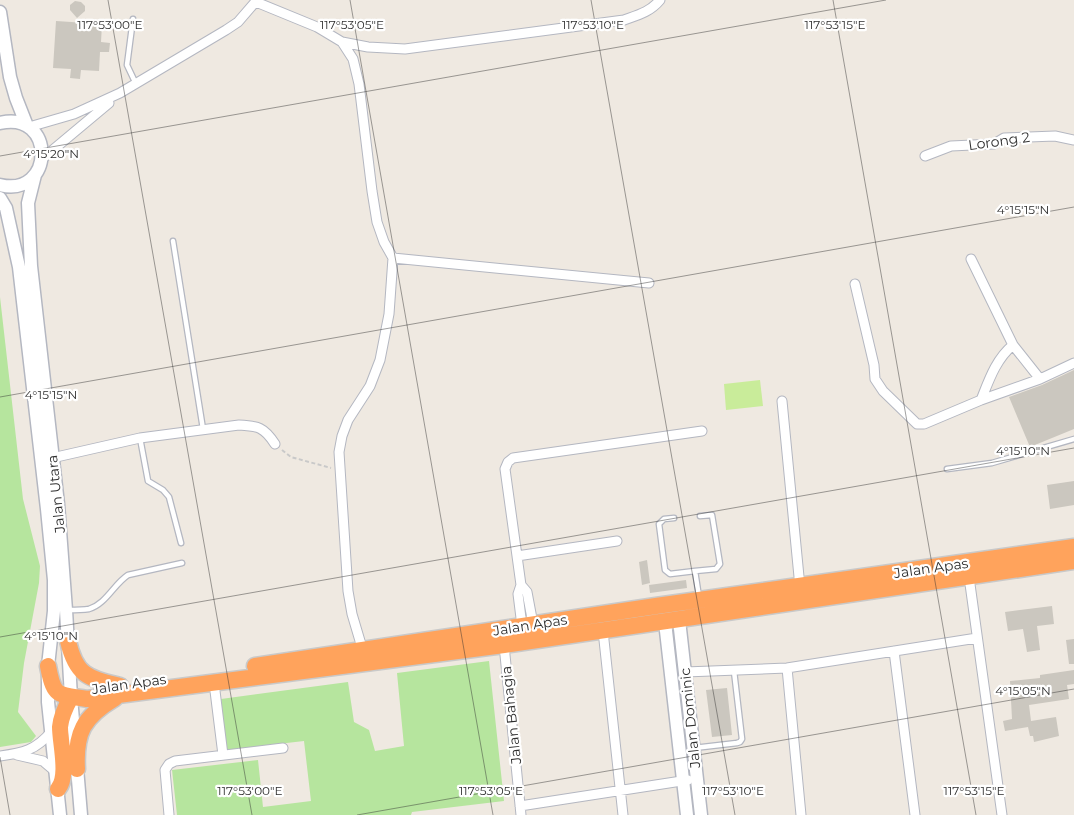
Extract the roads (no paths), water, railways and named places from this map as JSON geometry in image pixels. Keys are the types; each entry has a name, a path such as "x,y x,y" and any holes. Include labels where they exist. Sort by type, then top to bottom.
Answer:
{"highway":[{"name":"Jalan Apas","path":"121,690 527,625 1074,547"},
{"name":"Jalan Apas","path":"70,697 85,690 121,690 214,683 504,645 1074,561"},
{"path":"656,606 674,614 672,621"},
{"path":"68,641 71,656 76,665 88,676 121,690 95,712 87,721 78,737 76,749 77,769"},
{"path":"48,666 55,690 62,696 70,697 60,726 63,776 62,784 58,789"}],"main road":[{"path":"0,12 10,77 28,127"},
{"path":"0,123 7,121 18,122 36,133 40,141 42,159"},
{"name":"Jalan Utara","path":"42,159 40,168 34,175 28,203 31,266 66,610 70,697 81,815"},
{"path":"0,185 17,186 27,182 34,175"},
{"name":"Jalan Utara","path":"0,198 6,208 19,267 54,580 54,611 48,666 48,702 60,815"},
{"name":"Jalan Dominic","path":"672,621 684,672 701,815"},
{"name":"Jalan Dominic","path":"672,621 687,815"}],"street":[{"path":"28,127 74,114 120,93 238,22 256,1 317,27 342,42 368,47 406,49 624,20 653,8 660,0"},
{"path":"342,42 353,59 359,84 377,222 384,242 393,258 389,314 380,360 370,386 348,420 339,452 348,590 363,651"},
{"path":"42,159 120,93"},
{"name":"Lorong 2","path":"925,156 952,146 994,144 1004,138 1055,136 1074,140"},
{"path":"393,258 649,283"},
{"path":"971,259 1013,345 1040,379"},
{"path":"855,284 874,365 875,379 884,391 917,424 924,424 1074,364"},
{"path":"981,400 993,370 1006,351 1013,345"},
{"path":"782,401 800,587"},
{"path":"52,458 140,438 203,428 239,425 255,426 267,431 275,444"},
{"path":"527,625 518,594 521,585 505,469 508,462 513,458 702,431"},
{"path":"517,556 618,541"},
{"path":"969,577 1002,815"},
{"path":"603,631 623,815"},
{"path":"684,672 786,668 977,638"},
{"name":"Jalan Bahagia","path":"504,645 521,810"},
{"path":"894,651 915,815"},
{"path":"786,668 801,815"},
{"path":"214,683 223,755"},
{"path":"0,756 14,754 41,744 51,732"},
{"path":"169,815 165,770 169,764 176,761 283,748"},
{"path":"14,754 43,761 56,772"},
{"path":"521,810 620,790 696,779"}],"lane":[{"path":"133,20 127,65 136,84"},
{"path":"173,241 203,428"},
{"path":"140,438 148,481 163,490 169,497 181,542"},
{"path":"947,469 1007,460 1074,439"},
{"path":"674,518 664,519 660,524 665,570 670,574 716,569 720,564 712,515 700,516"},
{"path":"66,610 89,609 96,606 104,601 121,580 128,575 182,563"},
{"path":"695,571 699,601"},
{"path":"693,748 740,742 741,735 734,671"}]}
